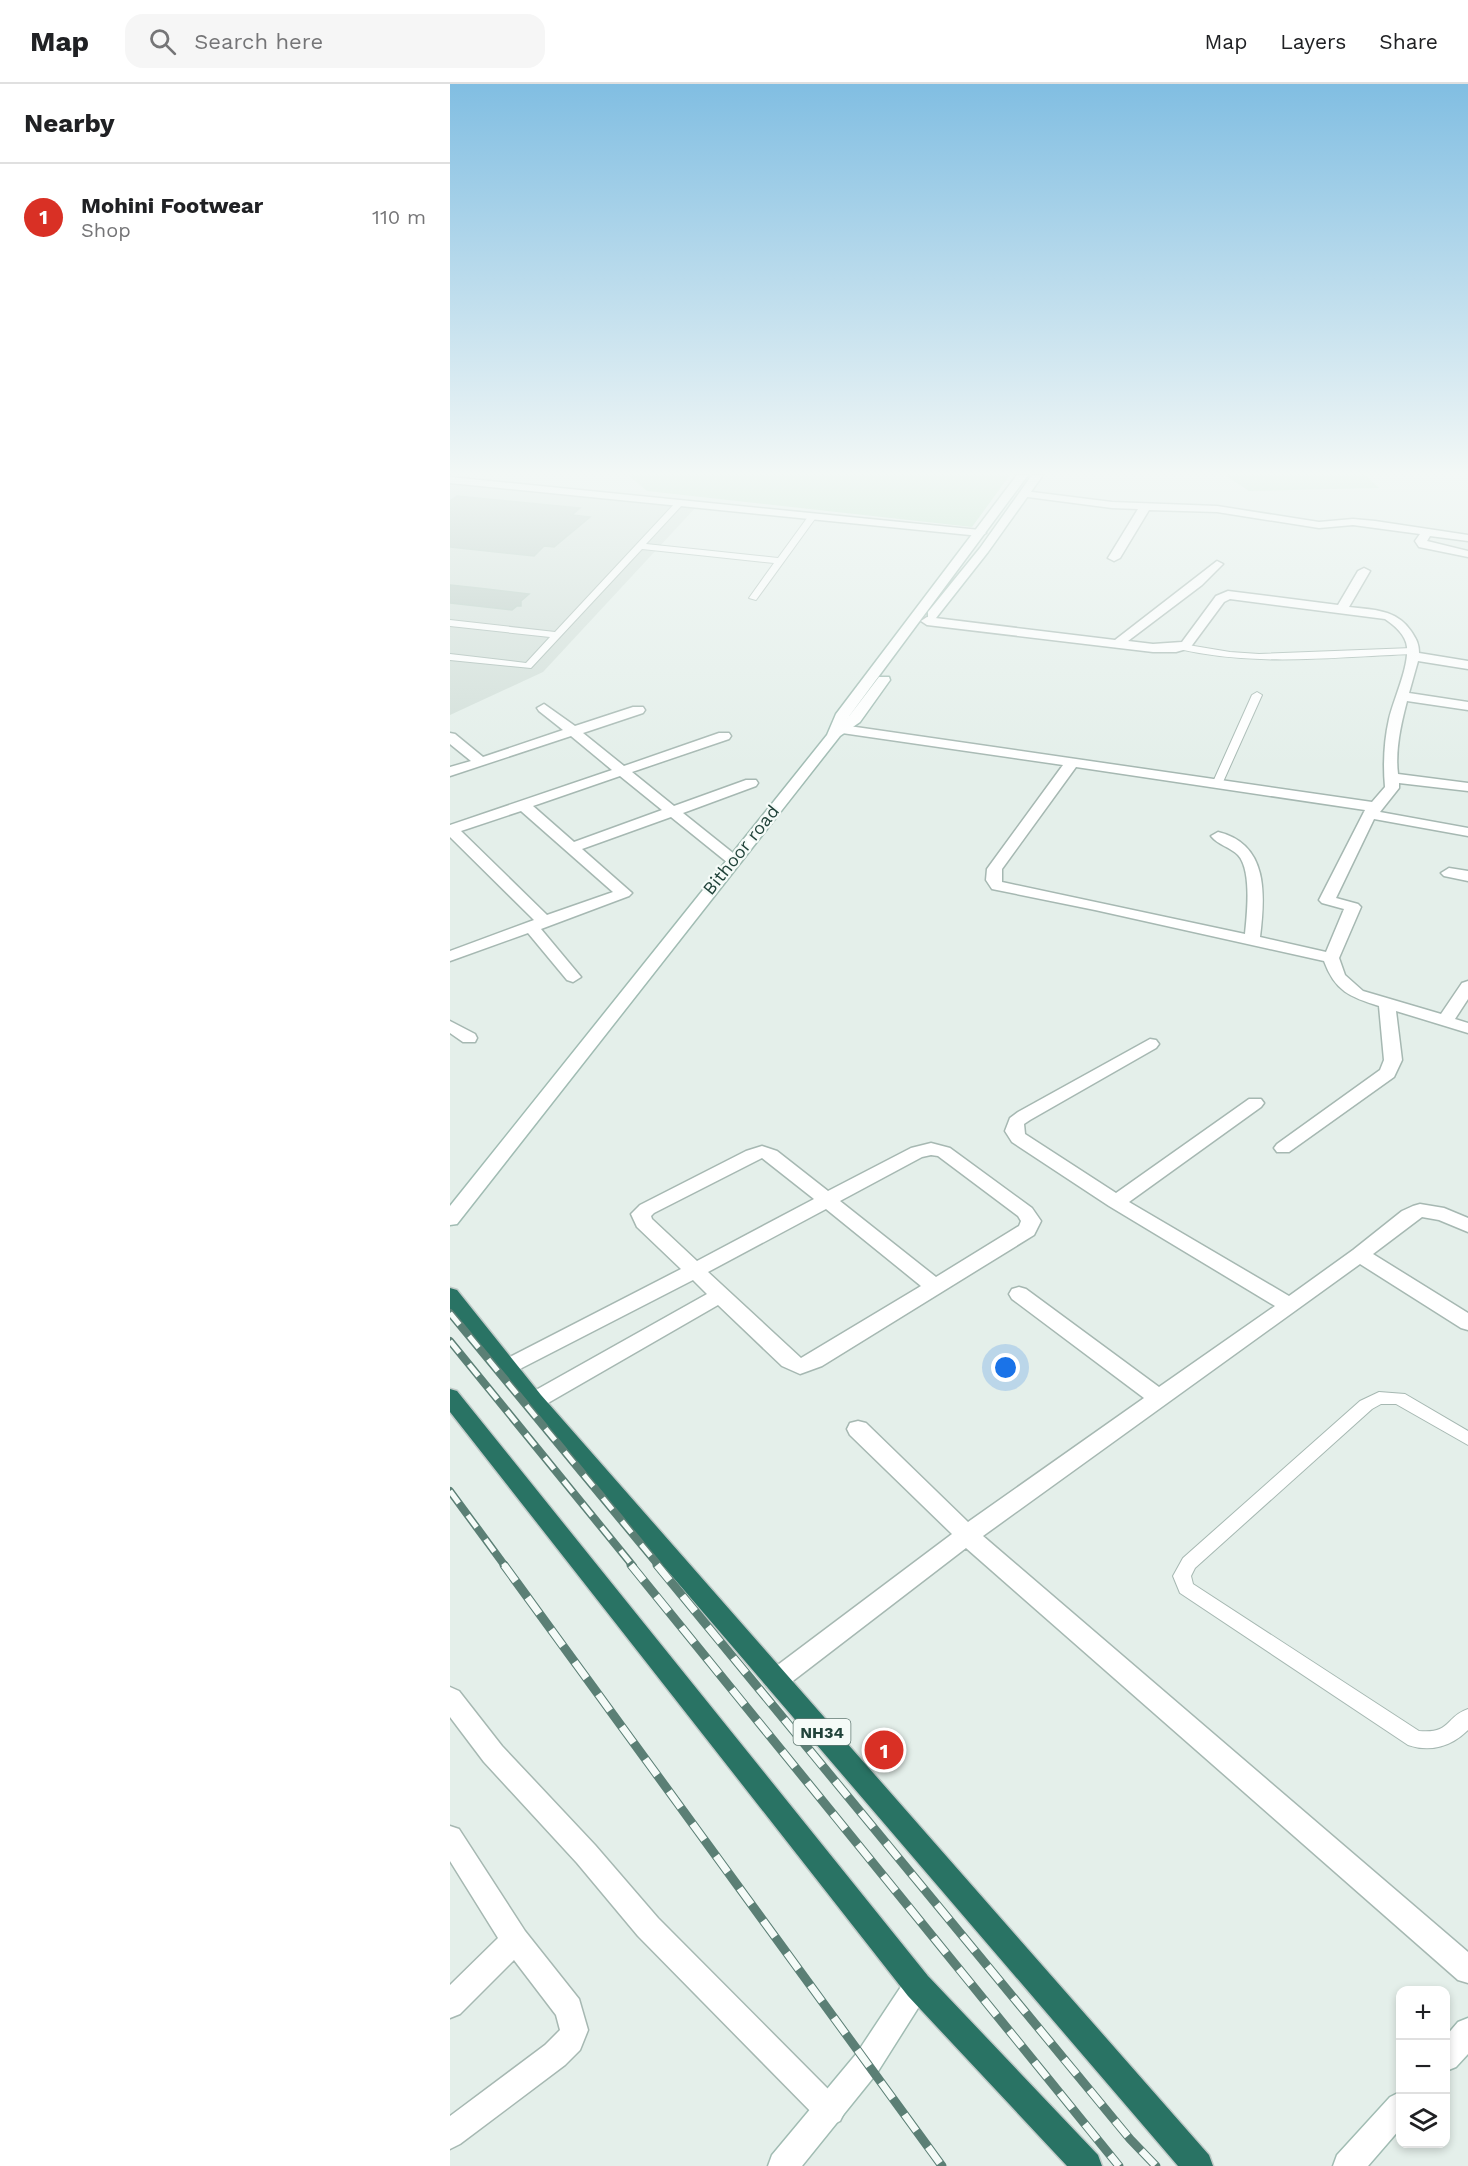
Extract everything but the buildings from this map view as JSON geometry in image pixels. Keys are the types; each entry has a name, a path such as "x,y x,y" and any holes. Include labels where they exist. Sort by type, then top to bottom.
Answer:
{"highway":[{"name":"NH34","path":"450,1295 534,1401 1198,2166"},
{"path":"450,1397 918,1986 1087,2166"}],"street":[{"name":"Bithoor road","path":"450,1219 837,732 841,717 950,572"},
{"path":"837,732 855,719 964,572"},
{"path":"1118,644 1209,572"},
{"path":"1342,609 1363,572"},
{"path":"927,621 1167,649 1182,647 1191,640 1220,600 1228,596 1242,595 1377,614 1395,620 1410,638 1412,653 1394,733 1389,794 1373,810 1326,900 1353,907 1331,958 1338,977 1347,988 1358,994 1387,1005 1468,1028"},
{"path":"1412,653 1468,665"},
{"path":"1402,696 1468,706"},
{"path":"544,708 733,860"},
{"path":"450,772 638,710"},
{"path":"837,732 1218,782 1373,810 1468,832"},
{"path":"573,976 538,925 450,830 724,736"},
{"path":"450,737 481,762"},
{"path":"1072,762 994,869 994,883 998,886 1095,905 1331,958"},
{"path":"1392,778 1468,787"},
{"path":"574,847 751,783"},
{"path":"450,956 624,893 574,847 523,805"},
{"path":"1218,836 1244,853 1249,862 1256,903 1252,940"},
{"path":"1449,873 1468,876"},
{"path":"1445,1022 1468,986"},
{"path":"1283,1148 1388,1073 1393,1060 1387,1005"},
{"path":"450,1026 469,1038"},
{"path":"1150,1044 1024,1116 1013,1127 1018,1138 1116,1202 1289,1305"},
{"path":"1116,1202 1255,1103"},
{"path":"507,1367 694,1271 825,1200 917,1152 931,1149 944,1152 1025,1212 1031,1221 1027,1230 935,1287 815,1361 800,1366 789,1361 720,1296 694,1271 644,1222 641,1214 752,1155 762,1152 771,1155 825,1200 935,1287"},
{"path":"776,1680 967,1535 1360,1255 1409,1215 1420,1210 1444,1214 1468,1226"},
{"path":"1360,1255 1468,1323"},
{"path":"1019,1294 1159,1398"},
{"path":"534,1401 720,1296"},
{"path":"858,1429 967,1535 1468,1970"},
{"path":"450,1698 493,1754 586,1854 648,1927 830,2111"},
{"path":"450,1838 515,1940 569,2009 574,2030 570,2040 555,2055 450,2134"},
{"path":"450,2004 515,1940"},
{"path":"783,2166 867,2063 918,1986"},
{"path":"1450,2052 1468,2032"},
{"path":"1348,2166 1396,2113"}],"lane":[{"path":"450,657 528,666 616,572"},
{"path":"753,597 772,572"},
{"path":"450,623 557,635"},
{"path":"1182,647 1223,655 1256,656 1412,653"},
{"path":"1218,782 1257,695"},
{"path":"1468,1439 1399,1398 1389,1396 1379,1398 1366,1405 1189,1563 1182,1576 1185,1588 1415,1739 1430,1741 1450,1736 1468,1717"}],"shaded area":[{"path":"450,572 636,572 543,672 450,715"}],"railway":[{"path":"450,1313 659,1566"},
{"path":"450,1341 633,1566"},
{"path":"450,1491 505,1566"},
{"path":"504,1565 942,2166"},
{"path":"631,1565 1119,2166"},
{"path":"657,1565 1130,2139 1156,2166"}],"place":[{"name":"Mohini Footwear","path":"884,1750"}]}
